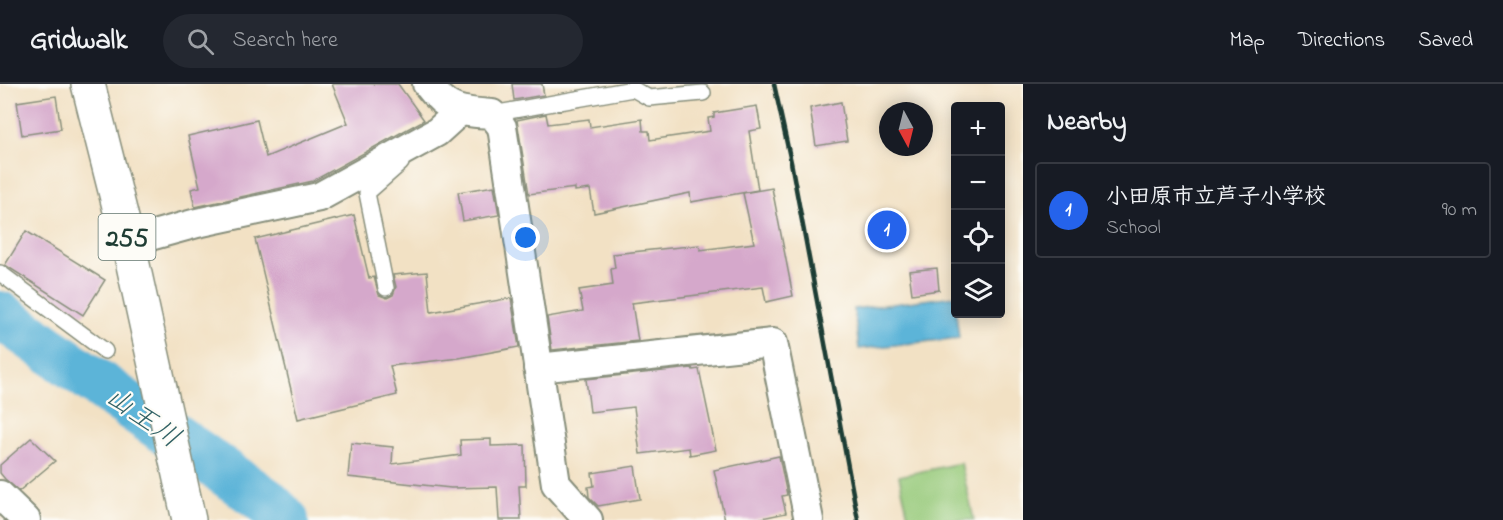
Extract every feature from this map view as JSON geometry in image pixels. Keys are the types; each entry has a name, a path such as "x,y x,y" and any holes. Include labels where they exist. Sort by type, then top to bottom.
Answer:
{"highway":[{"name":"255","path":"88,84 128,242 188,514"}],"street":[{"path":"427,84 436,97 459,112 492,114 502,127 555,484 588,520"},
{"path":"128,242 197,223 320,197 437,132 459,112"},
{"path":"538,368 773,342 809,520"},
{"path":"0,495 26,520"}],"lane":[{"path":"492,114 633,89 649,98 704,93"},
{"path":"386,288 367,193 437,132"},
{"path":"0,273 105,351"}],"green space":[{"path":"961,463 974,520 909,520 899,476"}],"water":[{"path":"951,296 951,318 957,318 959,338 859,349 854,309"}],"building":[{"path":"332,84 398,84 424,120 313,181 195,207 191,189 200,187 188,136 257,120 266,157 348,123"},
{"path":"512,84 542,84 544,95 514,100"},
{"path":"56,96 61,129 22,135 17,102"},
{"path":"841,102 847,141 816,146 810,108"},
{"path":"757,106 761,129 749,131 758,190 691,202 690,193 594,213 590,189 575,191 575,188 529,194 517,120 546,114 548,124 589,119 590,127 642,119 643,131 649,131 650,140 710,131 708,118 714,117 714,113"},
{"path":"494,186 499,215 463,221 458,192"},
{"path":"772,188 793,296 766,302 763,287 632,303 638,341 552,350 547,317 583,311 579,290 613,285 611,269 615,268 613,254 699,245 700,250 754,243 743,193"},
{"path":"354,215 369,278 374,277 379,295 387,298 393,295 396,287 393,275 427,272 431,312 511,298 519,347 459,358 390,366 397,395 298,419 255,239"},
{"path":"26,231 105,280 83,315 5,265"},
{"path":"937,268 939,290 912,294 909,271"},
{"path":"692,368 693,370 699,369 716,450 690,455 689,448 640,454 634,407 590,412 586,379"},
{"path":"31,438 55,461 19,491 0,473 0,465"},
{"path":"491,439 491,446 525,445 526,486 519,486 521,520 499,520 497,487 451,488 348,477 351,443 393,447 392,464 461,455 460,440"},
{"path":"779,456 787,495 782,496 786,513 753,520 725,520 714,470"},
{"path":"635,466 640,499 598,506 589,497 588,487 594,486 592,473"}],"waterway":[{"name":"山王川","path":"0,315 266,501 285,520"}],"railway":[{"path":"774,84 791,162 858,520"}],"place":[{"name":"小田原市立芦子小学校","path":"887,230"}]}
